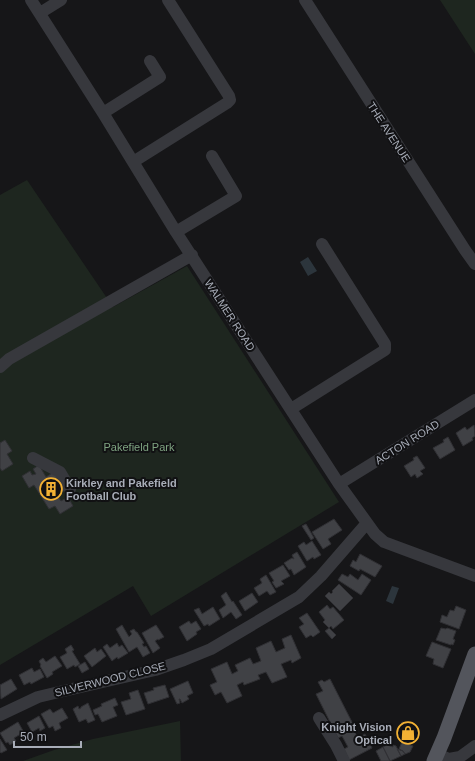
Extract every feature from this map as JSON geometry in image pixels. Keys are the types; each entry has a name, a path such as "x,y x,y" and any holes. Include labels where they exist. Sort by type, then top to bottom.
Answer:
{"main road":[{"path":"436,757 475,654"}],"street":[{"name":"WALMER ROAD","path":"31,0 176,232 339,484 375,534 384,542 475,576"},
{"path":"40,13 61,0"},
{"path":"132,162 230,100 229,96 168,0"},
{"name":"THE AVENUE","path":"305,0 475,264"},
{"path":"103,113 160,77 150,61"},
{"path":"176,232 236,196 212,156"},
{"path":"291,409 385,350 385,344 322,244"},
{"path":"0,368 9,359 192,255"},
{"name":"ACTON ROAD","path":"339,484 475,400"},
{"path":"33,458 60,472 70,489"},
{"name":"SILVERWOOD CLOSE","path":"0,715 38,697 155,670 211,649 299,597 321,576 367,523"},
{"path":"319,718 344,761"},
{"path":"436,757 449,759 460,757 475,746"}],"green space":[{"path":"440,0 475,0 475,54"},
{"name":"Pakefield Park","path":"27,180 113,307 187,266 339,502 151,616 133,586 0,665 0,195"},
{"path":"180,721 181,761 23,761 93,739"}],"shaded area":[{"path":"308,257 317,271 308,276 300,262"},
{"path":"392,586 399,588 393,604 386,601"}],"building":[{"path":"474,425 475,436 472,438 473,440 463,446 456,433 465,427 467,430"},
{"path":"448,437 455,450 440,459 433,448 444,442 443,440"},
{"path":"5,440 12,451 7,454 13,464 2,471 0,468 0,443"},
{"path":"417,456 425,468 420,471 423,474 417,478 415,474 411,477 404,466 414,460 413,458"},
{"name":"Kirkley and Pakefield Football Club","path":"39,465 46,477 54,472 65,490 57,495 61,501 68,497 73,506 60,514 55,506 49,509 34,485 29,488 22,476 30,471 32,475 36,474 33,469"},
{"path":"334,519 342,530 328,539 331,544 323,549 312,532"},
{"path":"306,524 314,538 311,540 302,526"},
{"path":"312,541 321,555 314,559 313,557 307,561 298,546 304,542 306,545"},
{"path":"297,552 306,567 294,575 291,569 289,570 284,563 292,558 294,559 292,555"},
{"path":"360,554 382,566 375,577 360,569 359,571 350,566 353,560 356,562"},
{"path":"283,565 290,576 281,581 284,584 276,588 269,573"},
{"path":"342,574 348,577 350,574 358,580 362,574 371,580 361,595 338,580"},
{"path":"266,575 276,592 270,595 267,591 259,596 254,588 262,583 260,579"},
{"path":"339,584 353,598 340,611 325,596 329,592 331,594"},
{"path":"226,592 242,615 236,619 231,612 223,618 219,610 226,605 221,596"},
{"path":"252,593 258,602 245,611 239,601"},
{"path":"327,605 330,609 333,607 344,620 333,629 331,626 329,628 323,622 325,620 319,612"},
{"path":"456,606 466,610 459,629 440,622 442,615 447,617 450,610 454,611"},
{"path":"213,607 220,619 209,626 208,624 204,626 194,610 199,608 202,614"},
{"path":"307,613 320,632 313,637 311,635 306,638 299,627 304,624 299,618"},
{"path":"189,621 191,624 196,621 201,629 187,641 179,627"},
{"path":"122,625 129,637 132,634 130,631 134,629 137,632 144,643 142,644 144,647 146,646 150,653 143,657 137,647 129,652 116,629"},
{"path":"156,625 164,637 155,641 160,648 153,653 142,633"},
{"path":"329,628 336,635 332,639 325,631"},
{"path":"441,628 456,631 453,639 455,640 453,645 436,640"},
{"path":"291,635 301,658 292,663 291,660 281,664 287,677 272,683 266,672 258,675 260,679 244,685 243,682 237,685 242,696 227,703 221,692 215,695 210,685 217,682 211,669 227,662 232,674 238,671 235,665 250,658 253,664 261,661 256,648 271,641 276,652 285,648 282,639"},
{"path":"432,642 451,649 443,668 433,664 434,659 426,656"},
{"path":"117,643 119,647 122,645 128,653 118,659 117,657 112,661 103,647 107,644 110,648"},
{"path":"71,645 74,650 72,651 80,664 75,667 74,665 67,669 60,657 67,653 65,649"},
{"path":"95,648 97,652 101,649 106,656 92,667 84,656"},
{"path":"55,656 62,666 52,672 53,674 47,678 40,666 39,661 43,658 46,662"},
{"path":"85,662 89,669 82,673 78,666"},
{"path":"32,668 34,672 40,669 44,677 31,684 30,682 24,685 19,675"},
{"path":"11,679 17,689 1,699 0,685"},
{"path":"330,679 356,730 354,731 358,738 365,734 372,748 349,760 344,749 348,747 342,736 338,738 316,694 323,691 318,682 322,680 324,682"},
{"path":"188,681 193,693 187,696 189,699 182,703 179,699 180,703 177,704 170,689"},
{"path":"165,685 169,697 148,704 144,693 154,690 153,688"},
{"path":"138,690 145,709 126,715 121,702 131,699 129,693"},
{"path":"115,698 118,705 113,707 117,716 102,722 98,714 95,715 93,710 102,706 101,704"},
{"path":"88,703 95,720 88,723 86,719 79,722 73,709 78,706 79,709"},
{"path":"62,708 68,718 59,723 61,728 55,731 53,726 49,728 41,714 50,709 53,713"},
{"path":"39,716 45,728 40,731 39,728 32,732 27,723"},
{"path":"18,722 26,736 21,739 19,735 14,738 16,741 10,745 8,742 6,743 0,733"},
{"name":"Knight Vision Optical","path":"402,722 419,729 414,743 397,737"},
{"path":"0,739 7,750 1,753 0,752"},
{"path":"402,742 413,746 410,752 405,754 399,749"},
{"path":"387,745 393,747 393,745 396,746 401,756 390,761 383,747"},
{"path":"383,747 390,761 381,761 376,751"},
{"path":"397,749 403,751 405,754 401,756"}],"place":[{"name":"Kirkley and Pakefield Football Club","path":"51,489"},
{"name":"Knight Vision Optical","path":"408,733"}]}
